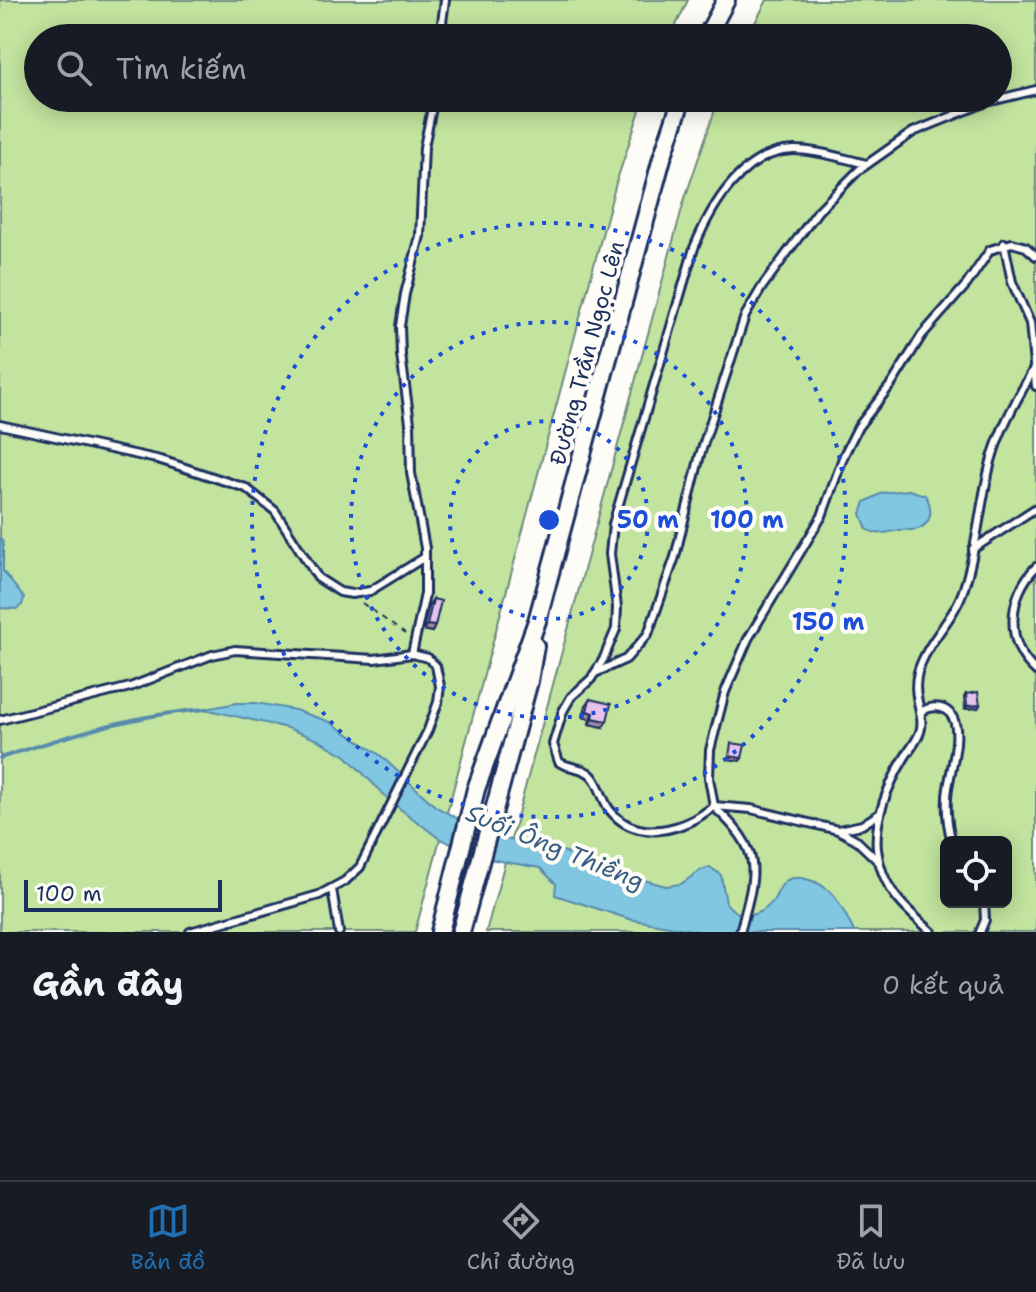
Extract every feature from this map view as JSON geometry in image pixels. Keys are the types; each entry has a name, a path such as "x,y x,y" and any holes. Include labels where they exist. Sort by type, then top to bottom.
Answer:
{"street":[{"path":"713,24 726,0"},
{"name":"Đường Trần Ngọc Lên","path":"440,932 466,821 484,762 537,621 662,158 677,112"},
{"name":"Đường Trần Ngọc Lên","path":"461,932 529,681 537,621"}],"lane":[{"path":"442,24 445,0"},
{"path":"1012,96 1036,90"},
{"path":"412,654 425,594 425,557 423,529 411,473 409,409 400,326 420,236 424,147 431,112"},
{"path":"595,673 626,659 648,634 675,557 700,455 753,301 818,211 846,182 899,140 961,112"},
{"path":"867,164 806,151 769,155 752,165 732,184 701,231 613,524 610,554 617,618 609,650 595,673 571,697 563,711 553,744 559,762 588,772 615,815 638,829 657,831 682,826 714,806 751,809 838,830 864,846 879,862 897,900 932,932"},
{"path":"1004,243 1012,282 1030,323 1036,386"},
{"path":"740,932 753,885 752,857 744,839 714,806 709,778 710,750 725,692 748,639 822,516 850,441 927,328 967,284 990,250 1004,243 1020,244 1036,256"},
{"path":"879,862 877,841 882,812 895,775 920,733 920,712 915,694 919,668 958,603 999,437 1033,370"},
{"path":"0,425 161,460 246,488 275,511 318,578 335,589 352,594 370,591 425,557"},
{"path":"973,549 1036,508"},
{"path":"1036,567 1021,588 1013,620 1020,650 1036,671"},
{"path":"0,720 130,687 224,651 246,649 382,660 412,654 432,662 438,671 440,686 432,720 360,867 332,889 278,908 190,932"},
{"path":"920,712 933,707 944,709 955,724 957,740 947,799 951,836"},
{"path":"838,830 862,825 882,812"},
{"path":"332,889 339,932"},
{"path":"980,932 985,920 984,908"}],"path":[{"path":"352,594 380,618 415,640"}],"green space":[{"path":"0,0 688,0 677,24 24,24 24,112 639,112 616,183 415,932 0,932"},
{"path":"767,0 1036,0 1036,932 486,932 684,201 714,112 1012,112 1012,24 754,24"}],"water":[{"path":"909,490 925,495 928,500 930,514 927,523 916,530 875,533 867,529 861,514 865,502 882,493"},
{"path":"0,537 3,543 3,571 24,598 22,605 16,609 0,608"},
{"path":"237,703 295,710 330,722 380,755 435,806 469,825 505,839 563,851 600,868 666,886 681,884 710,867 721,875 726,903 737,912 750,915 768,907 787,880 806,879 831,892 854,932 702,932 629,919 555,895 556,884 540,868 483,858 440,839 391,802 346,756 318,740 287,728 205,709"}],"building":[{"path":"433,599 441,601 435,626 427,625"},
{"path":"978,692 980,705 967,706 966,694"},
{"path":"590,699 611,704 607,721 593,718 594,713 587,711"},
{"path":"731,743 745,745 742,758 729,756"}],"waterway":[{"name":"Suối Ông Thiềng","path":"0,758 128,721 207,709"}]}
